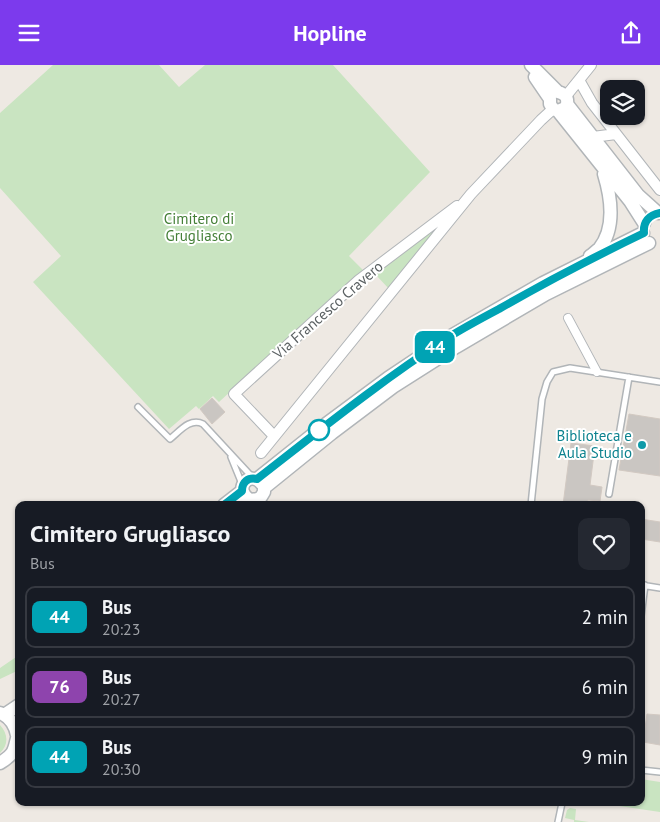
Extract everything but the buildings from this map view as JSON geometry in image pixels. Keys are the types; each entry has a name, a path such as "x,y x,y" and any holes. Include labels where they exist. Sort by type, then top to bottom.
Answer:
{"street":[{"path":"529,65 559,102 593,137 638,195 659,213 648,218 649,236"},
{"name":"Via Francesco Cravero","path":"261,453 471,194 559,102 591,65"},
{"path":"579,80 592,103 660,190"},
{"path":"559,102 602,166 630,201 649,236"},
{"path":"593,137 616,134"},
{"path":"576,267 599,249 607,235 610,218 609,189 602,166"},
{"name":"Via Francesco Cravero","path":"274,436 234,394 359,280 471,194"},
{"path":"250,489 326,424 388,378 451,336 543,283 649,236"},
{"path":"230,501 456,347 649,236"},
{"path":"568,318 597,373"},
{"path":"15,707 2,714 12,722 15,728"},
{"path":"0,763 15,754"}],"lane":[{"path":"531,501 542,399 546,382 554,372 570,368 660,382"},
{"path":"610,494 629,377"},
{"path":"138,407 170,439 187,425 194,421 199,421 208,428 229,452 250,489"},
{"path":"229,452 250,489"},
{"path":"645,585 660,588"},
{"path":"645,770 660,772"},
{"path":"558,822 561,806"}],"green space":[{"name":"Cimitero di Grugliasco","path":"53,65 159,65 179,87 205,65 333,65 430,172 349,256 363,270 219,402 213,396 199,409 196,406 169,429 33,282 61,256 0,188 0,113"},
{"path":"437,224 441,225 390,290 375,274"},
{"path":"15,658 15,672 0,679 0,668"},
{"path":"0,725 5,732 6,743 0,753"},
{"path":"645,780 660,782 660,812 619,806 645,806"},
{"path":"570,808 576,809 575,820 589,822 574,822 574,820 565,818 567,810"}],"bus line":[{"name":"44","path":"229,501 242,491 245,481 253,478 257,479 388,378 451,336 543,283 644,233 644,223 648,218 660,213"}],"place":[{"name":"Biblioteca e Aula Studio","path":"642,445"}]}
